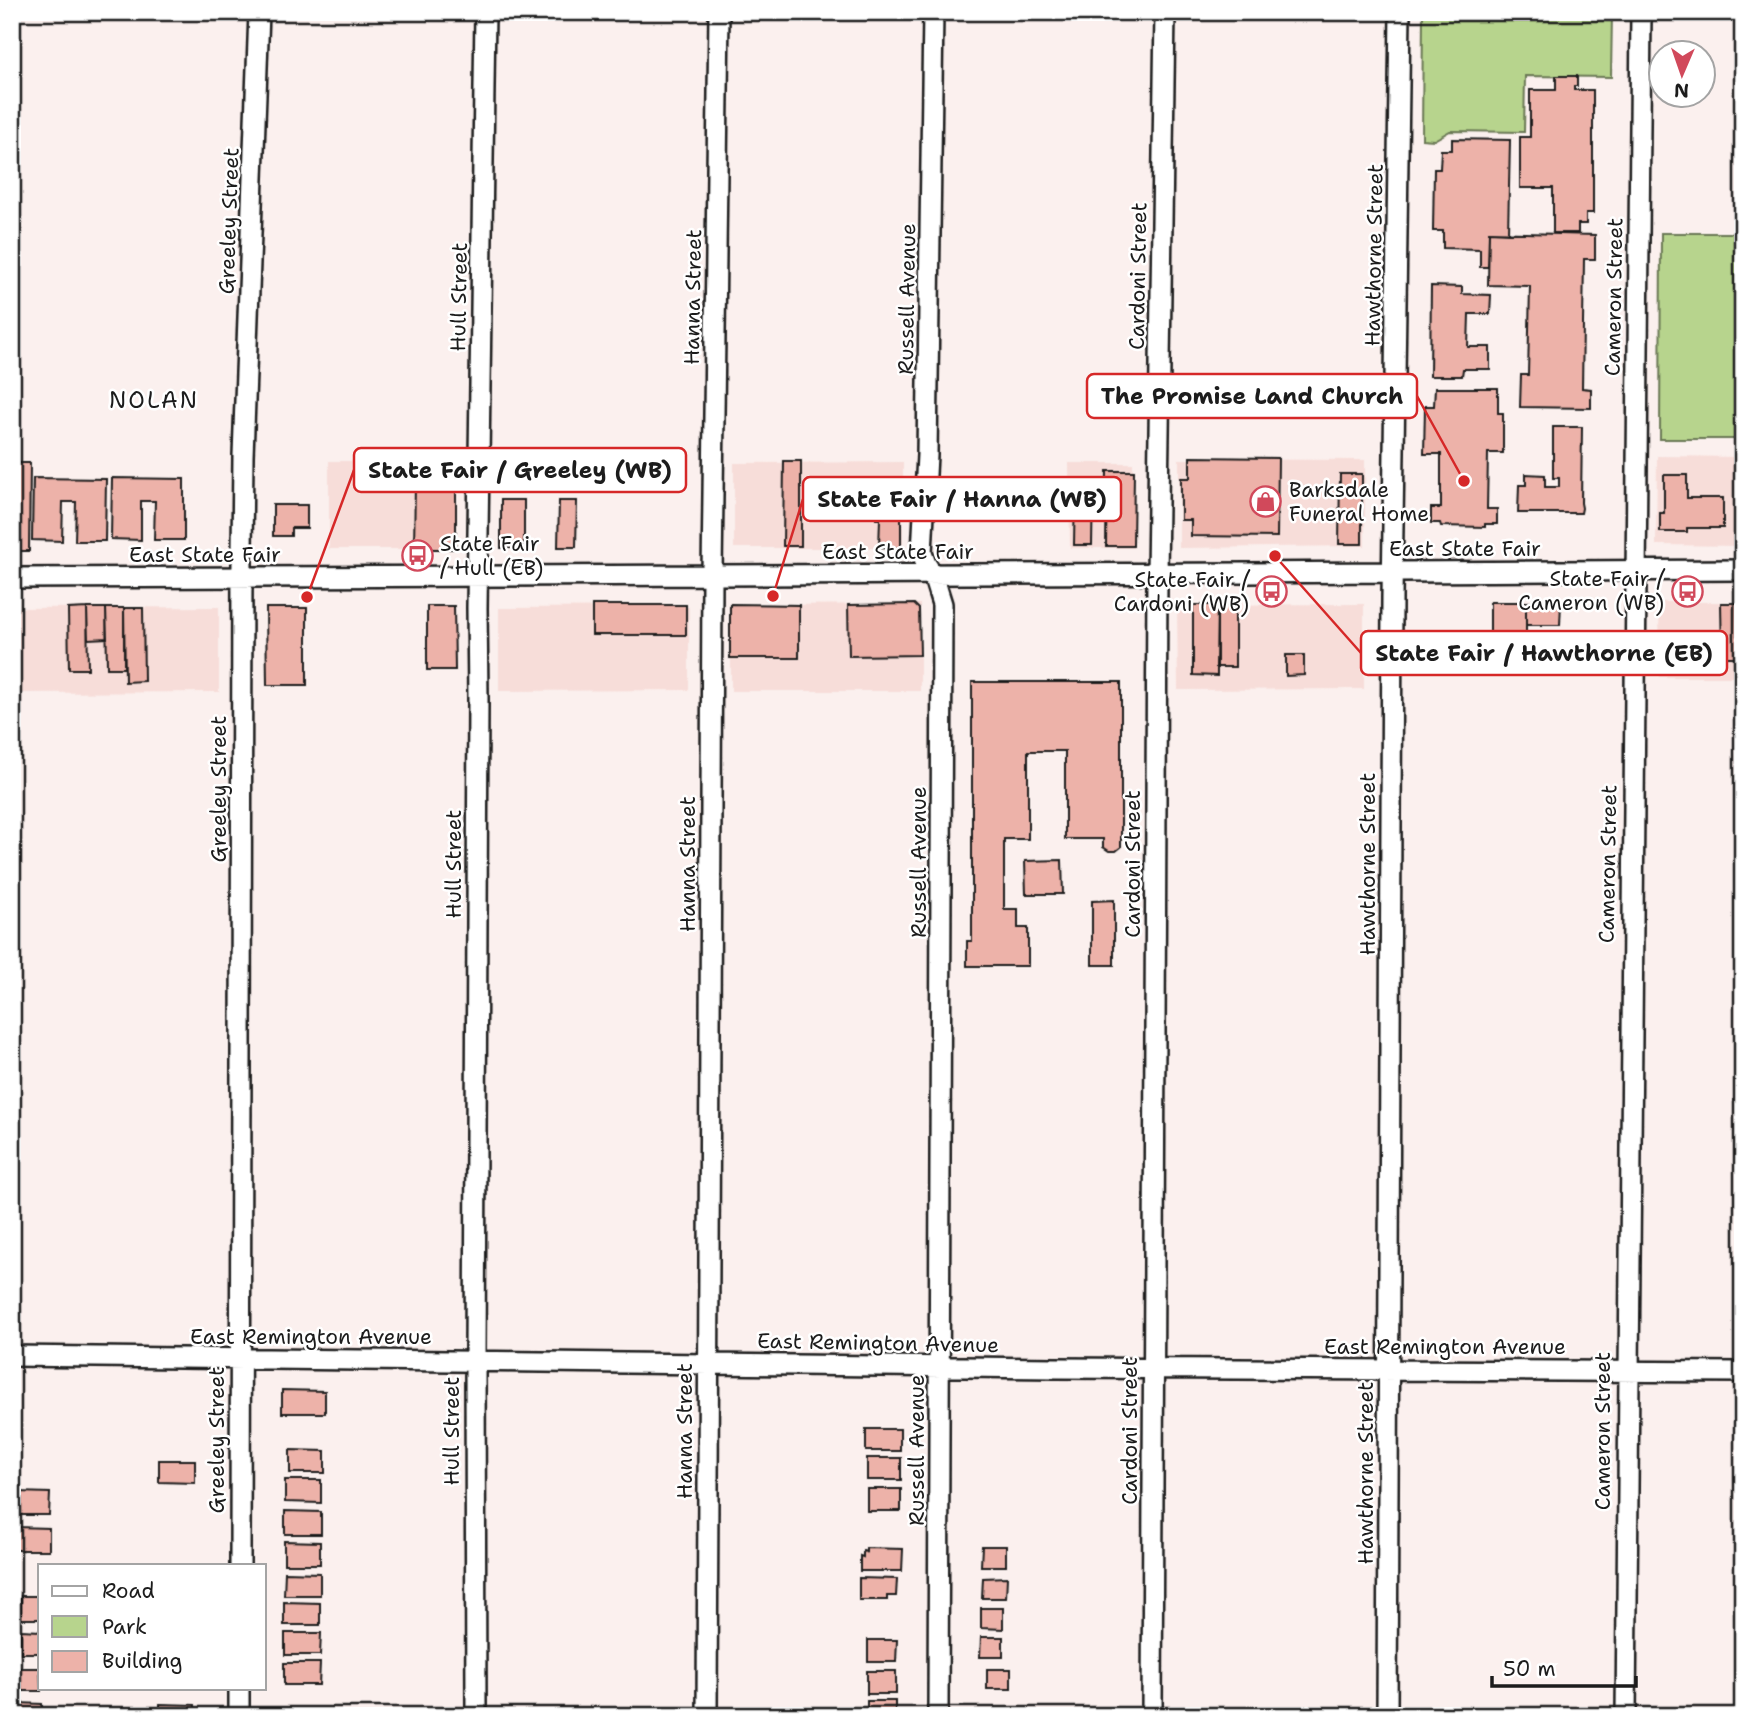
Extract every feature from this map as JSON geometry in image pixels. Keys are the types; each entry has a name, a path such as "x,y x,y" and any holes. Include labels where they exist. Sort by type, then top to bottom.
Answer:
{"street":[{"name":"Greeley Street","path":"240,1564 243,456 259,12"},
{"name":"Hull Street","path":"476,1716 478,578 485,12"},
{"name":"Hanna Street","path":"706,1716 712,575 719,12"},
{"name":"Russell Avenue","path":"933,12 927,455 922,553 933,575 942,604 938,1716"},
{"name":"Cardoni Street","path":"1152,1716 1157,574 1165,12"},
{"name":"Hawthorne Street","path":"1387,1716 1392,572 1400,12"},
{"name":"Cameron Street","path":"1626,1716 1626,1371 1633,571 1641,12"},
{"name":"East State Fair","path":"12,578 478,578 1743,570"},
{"name":"East Remington Avenue","path":"12,1356 1743,1372"},
{"path":"239,1690 239,1716"}],"shaded area":[{"path":"1657,456 1743,457 1743,546 1656,545"},
{"path":"1179,459 1365,460 1365,546 1179,548"},
{"path":"329,461 456,461 457,549 329,549"},
{"path":"903,462 903,548 734,548 734,463"},
{"path":"1069,463 1133,463 1133,548 1070,548"},
{"path":"1659,602 1743,602 1743,677 1660,677"},
{"path":"920,604 920,691 731,691 731,605"},
{"path":"1364,604 1364,689 1178,690 1177,605"},
{"path":"219,607 219,692 12,693 12,608"},
{"path":"689,607 689,690 499,691 499,608"}],"green space":[{"path":"1423,12 1612,12 1611,77 1525,76 1524,132 1450,131 1434,140 1422,139"},
{"path":"1661,233 1743,233 1743,439 1660,439"}],"building":[{"path":"1556,76 1577,76 1574,90 1593,90 1593,213 1586,213 1586,224 1578,224 1578,233 1553,233 1553,188 1520,188 1520,137 1530,137 1530,90 1556,90"},
{"path":"1452,139 1510,140 1508,233 1489,232 1488,267 1480,267 1480,249 1443,248 1443,231 1433,231 1434,169 1440,169 1441,150 1452,150"},
{"path":"1489,232 1595,235 1595,259 1584,259 1582,388 1591,389 1591,408 1520,407 1521,375 1528,375 1530,286 1488,285"},
{"path":"1431,286 1462,287 1462,294 1491,295 1490,314 1469,314 1468,347 1490,347 1490,369 1463,369 1462,376 1430,376"},
{"path":"1435,388 1498,388 1498,413 1503,413 1503,453 1488,453 1487,509 1497,509 1497,524 1485,524 1485,527 1441,526 1440,523 1431,523 1431,508 1441,508 1441,454 1424,454 1425,406 1434,406"},
{"path":"1553,427 1582,427 1581,513 1518,513 1519,485 1526,485 1526,474 1545,475 1545,487 1559,487 1559,478 1553,478"},
{"path":"1190,457 1278,458 1277,537 1191,536 1191,520 1181,520 1181,478 1190,478"},
{"path":"784,461 801,461 801,546 783,546"},
{"path":"12,463 30,463 29,551 12,551"},
{"path":"1107,471 1134,471 1133,546 1106,546"},
{"path":"1340,474 1362,474 1362,544 1339,544"},
{"path":"1664,475 1687,475 1687,498 1723,498 1723,528 1687,528 1687,532 1660,532 1660,513 1664,513"},
{"path":"33,478 106,479 105,541 75,541 76,502 63,502 62,541 32,540"},
{"path":"112,478 184,479 184,540 154,540 155,501 141,501 141,540 111,539"},
{"path":"415,483 456,483 456,549 414,549"},
{"path":"1075,489 1093,489 1092,545 1074,545"},
{"path":"877,491 899,491 901,548 879,547"},
{"path":"501,500 524,500 524,548 501,548"},
{"path":"559,501 577,501 576,547 558,547"},
{"path":"273,505 307,505 307,528 291,528 291,536 273,536"},
{"path":"1490,602 1526,602 1526,645 1490,645"},
{"path":"1526,602 1561,603 1560,625 1526,625"},
{"path":"1721,603 1737,603 1739,657 1722,657"},
{"path":"730,604 799,605 799,658 730,658"},
{"path":"914,604 919,609 920,655 849,656 848,605"},
{"path":"592,605 686,605 686,635 592,635"},
{"path":"1193,605 1217,605 1217,676 1193,675"},
{"path":"1217,605 1235,605 1235,667 1216,667"},
{"path":"427,606 454,606 455,670 427,670"},
{"path":"87,608 106,608 107,638 88,639"},
{"path":"87,608 88,669 69,669 68,609"},
{"path":"106,608 124,608 124,668 107,668"},
{"path":"124,608 143,608 144,681 125,682"},
{"path":"266,608 307,608 307,685 267,685"},
{"path":"1286,655 1304,655 1304,675 1286,676"},
{"path":"972,682 1121,682 1121,847 1116,851 1103,847 1103,839 1065,839 1065,751 1028,751 1028,839 1004,839 1004,909 1018,909 1018,928 1028,928 1028,966 967,966 967,941 972,941"},
{"path":"1062,860 1063,894 1026,894 1025,861"},
{"path":"1114,900 1114,965 1092,965 1092,901"},
{"path":"282,1390 325,1391 325,1413 282,1413"},
{"path":"866,1429 900,1429 900,1451 866,1451"},
{"path":"290,1450 325,1451 325,1473 290,1473"},
{"path":"867,1458 901,1458 901,1480 867,1480"},
{"path":"159,1460 195,1460 195,1483 159,1482"},
{"path":"285,1480 321,1480 321,1503 285,1502"},
{"path":"867,1489 901,1489 901,1511 867,1511"},
{"path":"17,1492 50,1493 49,1515 17,1515"},
{"path":"285,1511 321,1512 321,1534 285,1534"},
{"path":"16,1527 49,1528 49,1550 16,1550"},
{"path":"284,1541 320,1542 320,1564 284,1564"},
{"path":"982,1546 1006,1546 1006,1566 981,1566"},
{"path":"866,1548 903,1549 902,1571 860,1571 860,1556 863,1557"},
{"path":"285,1572 320,1573 320,1595 284,1595"},
{"path":"1007,1577 1006,1598 982,1598 983,1578"},
{"path":"859,1578 897,1579 896,1596 887,1596 887,1600 859,1600"},
{"path":"21,1596 38,1596 38,1619 21,1619"},
{"path":"284,1602 320,1603 320,1625 284,1625"},
{"path":"981,1608 1003,1608 1003,1629 981,1628"},
{"path":"21,1630 38,1631 38,1653 21,1653"},
{"path":"285,1633 321,1633 320,1655 285,1655"},
{"path":"981,1637 1003,1637 1003,1657 980,1657"},
{"path":"868,1640 897,1640 896,1662 868,1662"},
{"path":"284,1663 320,1663 319,1685 284,1685"},
{"path":"17,1668 38,1668 38,1690 41,1691 17,1691"},
{"path":"987,1669 1011,1669 1011,1689 987,1689"},
{"path":"867,1671 896,1671 896,1694 867,1694"},
{"path":"867,1701 895,1701 895,1716 867,1716"},
{"path":"18,1703 42,1704 42,1716 18,1716"},
{"path":"160,1704 195,1705 195,1716 160,1716"}],"place":[{"name":"The Promise Land Church","path":"1464,481"},
{"name":"Barksdale Funeral Home","path":"1266,502"},
{"name":"State Fair / Hull (EB)","path":"417,556"},
{"name":"State Fair / Hawthorne (EB)","path":"1275,556"},
{"name":"State Fair / Cameron (WB)","path":"1687,591"},
{"name":"State Fair / Cardoni (WB)","path":"1272,592"},
{"name":"State Fair / Hanna (WB)","path":"773,596"},
{"name":"State Fair / Greeley (WB)","path":"307,597"}],"district":[{"name":"NOLAN","path":"154,400"}]}
